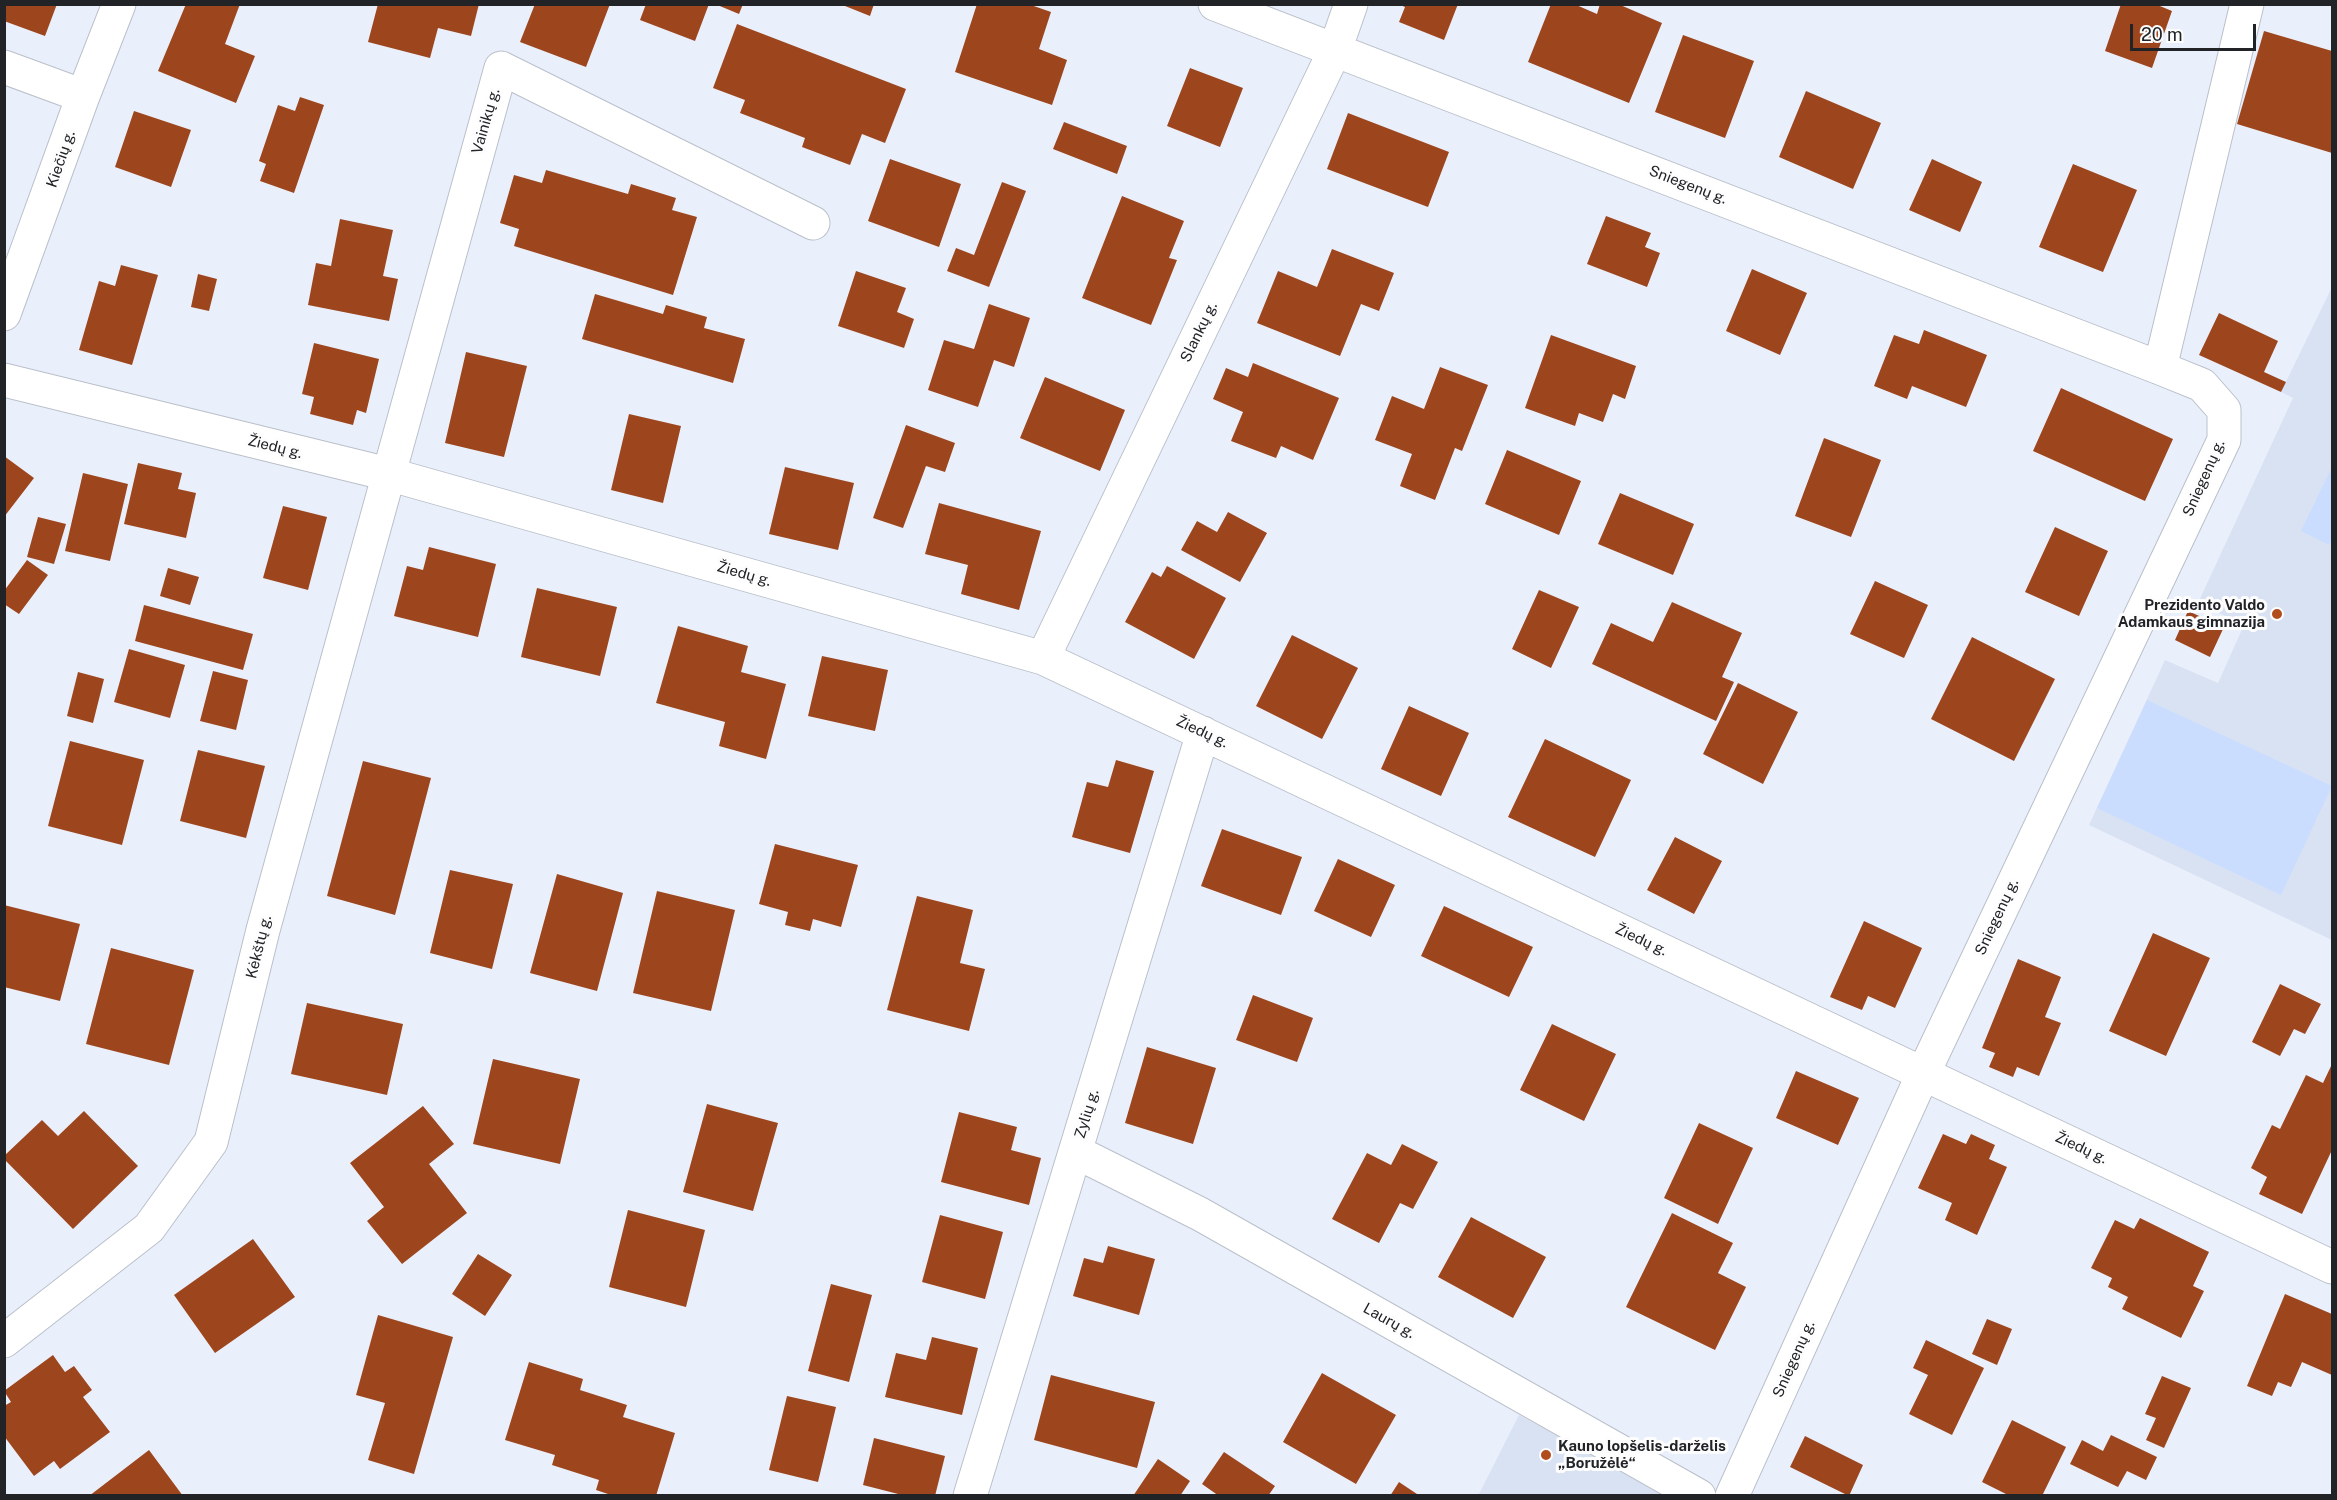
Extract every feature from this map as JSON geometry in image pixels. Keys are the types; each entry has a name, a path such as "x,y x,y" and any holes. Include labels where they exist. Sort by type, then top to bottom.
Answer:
{"street":[{"name":"Kiečių g.","path":"4,314 119,4"},
{"name":"Sniegenų g.","path":"1215,4 2160,368 2202,385 2224,410 2224,440 1923,1074 1732,1496"},
{"name":"Slankų g.","path":"1043,658 1335,50 1351,4"},
{"path":"2160,368 2247,4"},
{"path":"4,67 83,96"},
{"name":"Vainikų g.","path":"388,474 501,68 813,223"},
{"name":"Žiedų g.","path":"4,380 388,474 1043,658 2332,1267"},
{"name":"Kėkštų g.","path":"4,1341 149,1228 211,1142 263,930 388,474"},
{"name":"Zylių g.","path":"970,1496 1203,733"},
{"name":"Laurų g.","path":"1076,1152 1200,1214 1699,1496"}],"shaded area":[{"name":"Prezidento Valdo Adamkaus gimnazija","path":"2332,287 2332,940 2089,825 2165,660 2218,683 2244,625 2198,603 2293,398 2281,392"},
{"path":"2332,467 2332,539 2329,545 2301,531"},
{"path":"2147,700 2332,786 2281,895 2097,808"},
{"name":"Kauno lopšelis-darželis „Boružėlė“","path":"1519,1415 1668,1495 1478,1496"}],"building":[{"path":"4,4 57,4 45,36 4,21"},
{"path":"186,4 240,4 225,44 255,56 236,103 158,71"},
{"path":"378,4 479,4 471,36 438,28 430,58 368,42"},
{"path":"535,4 610,4 586,67 520,42"},
{"path":"646,4 709,4 695,41 640,20"},
{"path":"715,4 743,4 739,14"},
{"path":"840,4 874,4 870,16"},
{"path":"977,4 1028,4 1051,12 1039,49 1067,60 1052,105 955,72"},
{"path":"1398,4 1458,4 1444,40 1399,22 1405,7"},
{"path":"1551,4 1574,4 1597,14 1600,4 1618,4 1662,23 1629,103 1528,62"},
{"path":"2121,4 2155,4 2172,11 2152,68 2105,51"},
{"path":"737,24 906,89 885,143 862,134 850,165 802,147 805,138 740,113 745,100 713,88"},
{"path":"2264,31 2332,51 2332,153 2237,124"},
{"path":"1683,35 1754,61 1725,138 1655,112"},
{"path":"1190,68 1243,88 1220,147 1167,126"},
{"path":"1806,91 1881,123 1853,189 1779,157"},
{"path":"300,97 324,105 294,193 260,181 266,164 259,161 278,105 295,111"},
{"path":"134,111 191,130 171,187 115,167"},
{"path":"1348,113 1449,152 1428,207 1327,169"},
{"path":"1064,122 1127,146 1117,174 1053,149"},
{"path":"890,159 961,184 939,247 868,221"},
{"path":"1932,159 1982,182 1960,232 1909,210"},
{"path":"2073,164 2137,190 2103,272 2039,247"},
{"path":"546,170 628,194 631,184 676,198 672,210 697,217 673,295 514,246 519,229 500,223 514,175 542,183"},
{"path":"1002,182 1026,191 989,287 947,271 956,248 974,255"},
{"path":"1122,196 1184,221 1169,258 1177,260 1151,325 1082,298"},
{"path":"1606,216 1651,233 1645,247 1660,253 1647,287 1587,264"},
{"path":"340,219 393,230 383,276 398,279 389,321 308,305 316,263 331,266"},
{"path":"1332,249 1394,273 1379,311 1361,304 1340,356 1257,323 1278,271 1317,287"},
{"path":"121,265 158,275 132,365 79,350 99,281 115,286"},
{"path":"1752,269 1807,293 1780,355 1726,331"},
{"path":"856,271 906,288 897,312 914,319 904,348 838,326"},
{"path":"198,274 217,279 209,311 191,307"},
{"path":"595,294 663,314 666,305 707,317 704,328 745,339 733,383 582,339"},
{"path":"989,304 1030,318 1014,367 994,360 978,407 928,390 944,340 974,349"},
{"path":"2219,313 2278,341 2264,372 2286,382 2281,392 2199,355"},
{"path":"1924,330 1987,355 1966,407 1912,386 1907,399 1874,386 1894,335 1919,344"},
{"path":"1551,335 1636,366 1625,399 1613,394 1603,422 1579,413 1575,426 1525,408"},
{"path":"314,343 379,359 366,413 357,410 353,425 310,414 314,397 302,394"},
{"path":"466,352 527,366 504,457 445,443"},
{"path":"1253,363 1339,398 1313,460 1281,446 1276,458 1231,441 1243,412 1213,399 1226,368 1248,377"},
{"path":"1440,367 1488,385 1462,451 1455,448 1435,500 1400,486 1412,454 1375,440 1392,396 1424,409"},
{"path":"1045,377 1125,410 1100,471 1020,438"},
{"path":"2061,388 2173,439 2145,501 2033,451"},
{"path":"629,414 681,426 663,503 611,490"},
{"path":"906,425 955,443 945,472 926,466 903,528 873,518"},
{"path":"1824,438 1881,460 1851,537 1795,516"},
{"path":"1507,450 1581,481 1559,535 1485,504"},
{"path":"4,456 34,478 4,517"},
{"path":"138,463 182,473 178,489 196,493 186,538 124,524"},
{"path":"785,467 854,483 838,550 769,534"},
{"path":"83,473 128,484 110,561 65,551"},
{"path":"1620,493 1694,524 1673,575 1598,544"},
{"path":"939,503 1041,531 1019,610 961,594 968,565 925,554"},
{"path":"283,506 327,517 308,590 263,578"},
{"path":"1228,512 1267,533 1240,582 1181,550 1197,521 1217,532"},
{"path":"38,517 66,524 54,564 27,557"},
{"path":"2055,527 2108,551 2079,616 2025,592"},
{"path":"429,547 496,564 478,637 394,616 407,566 423,570"},
{"path":"27,560 48,575 19,614 4,604 4,591"},
{"path":"1167,566 1226,598 1194,659 1125,622 1152,572 1161,577"},
{"path":"168,568 199,577 190,605 160,596"},
{"path":"1875,581 1928,605 1904,658 1850,634"},
{"path":"537,588 617,607 600,676 521,657"},
{"path":"1539,590 1579,607 1551,668 1512,649"},
{"path":"1672,602 1742,633 1722,677 1734,682 1716,721 1592,664 1611,623 1653,642"},
{"path":"144,605 253,634 243,670 135,641"},
{"path":"2188,611 2224,627 2210,657 2175,640"},
{"path":"678,626 748,646 741,672 786,684 766,759 719,746 725,722 656,703"},
{"path":"1292,635 1358,668 1322,739 1256,706"},
{"path":"1972,637 2055,679 2014,761 1931,719"},
{"path":"129,649 185,665 170,718 114,702"},
{"path":"822,656 888,670 875,731 808,716"},
{"path":"213,671 248,680 236,730 200,721"},
{"path":"78,672 104,679 93,723 67,716"},
{"path":"1738,683 1798,712 1763,784 1703,754"},
{"path":"1409,706 1469,733 1441,796 1381,769"},
{"path":"1545,739 1631,780 1595,857 1508,817"},
{"path":"70,741 144,760 122,845 48,826"},
{"path":"198,750 265,766 246,838 180,821"},
{"path":"1116,760 1154,771 1130,853 1072,837 1087,782 1108,787"},
{"path":"363,761 431,778 395,915 327,896"},
{"path":"1222,829 1302,857 1281,915 1201,886"},
{"path":"1675,837 1722,861 1694,914 1647,890"},
{"path":"775,844 858,865 841,927 813,919 810,931 785,925 788,912 759,904"},
{"path":"1338,859 1395,885 1371,937 1314,911"},
{"path":"450,870 513,884 492,969 430,953"},
{"path":"557,874 623,893 597,991 530,973"},
{"path":"657,891 735,910 711,1011 633,993"},
{"path":"917,896 973,910 960,963 985,969 969,1031 887,1010"},
{"path":"4,905 80,924 60,1001 4,987"},
{"path":"1444,906 1533,947 1509,997 1421,956"},
{"path":"1864,921 1922,948 1895,1008 1868,996 1862,1010 1830,997"},
{"path":"2153,933 2210,958 2166,1056 2109,1031"},
{"path":"111,948 194,970 169,1065 86,1044"},
{"path":"2018,959 2061,977 2045,1017 2061,1023 2039,1076 2017,1067 2013,1077 1989,1067 1995,1053 1982,1048"},
{"path":"2280,984 2321,1004 2305,1034 2294,1029 2280,1056 2252,1042"},
{"path":"1253,995 1313,1018 1297,1062 1236,1040"},
{"path":"307,1003 403,1024 387,1095 291,1074"},
{"path":"1552,1024 1616,1054 1584,1121 1520,1090"},
{"path":"1147,1047 1216,1068 1193,1144 1125,1123"},
{"path":"493,1059 580,1079 560,1164 473,1144"},
{"path":"2332,1064 2332,1150 2302,1214 2259,1194 2267,1177 2251,1168 2272,1125 2280,1129 2306,1075 2323,1083"},
{"path":"1796,1071 1859,1098 1838,1145 1776,1118"},
{"path":"707,1104 778,1123 753,1211 683,1192"},
{"path":"423,1106 454,1144 429,1164 467,1213 402,1264 367,1221 384,1207 350,1163"},
{"path":"84,1111 138,1166 73,1229 4,1159 4,1156 42,1120 58,1136"},
{"path":"959,1112 1017,1127 1011,1150 1041,1158 1029,1205 941,1182"},
{"path":"1699,1123 1753,1148 1718,1224 1664,1198"},
{"path":"1943,1134 1966,1144 1971,1134 1995,1145 1989,1159 2007,1167 1977,1235 1945,1220 1952,1203 1918,1188"},
{"path":"1402,1144 1438,1162 1413,1209 1400,1203 1379,1243 1332,1219 1367,1153 1391,1165"},
{"path":"628,1210 705,1230 686,1307 609,1287"},
{"path":"1672,1213 1733,1243 1718,1273 1746,1287 1715,1350 1626,1307"},
{"path":"940,1215 1003,1232 985,1299 922,1282"},
{"path":"1471,1217 1546,1257 1513,1318 1438,1277"},
{"path":"2140,1218 2209,1252 2193,1286 2204,1291 2181,1338 2122,1309 2128,1297 2108,1287 2112,1278 2091,1268 2115,1220 2134,1229"},
{"path":"253,1239 295,1297 215,1353 174,1295"},
{"path":"1108,1246 1155,1259 1139,1315 1073,1296 1084,1258 1103,1263"},
{"path":"478,1254 512,1275 485,1316 452,1294"},
{"path":"831,1284 872,1295 849,1382 808,1371"},
{"path":"2285,1294 2332,1314 2332,1375 2302,1362 2291,1387 2278,1382 2272,1396 2247,1386"},
{"path":"378,1315 453,1337 414,1474 368,1460 385,1403 356,1395"},
{"path":"1987,1319 2012,1329 1997,1365 1972,1354"},
{"path":"932,1337 978,1348 962,1415 885,1397 896,1353 926,1360"},
{"path":"1926,1340 1984,1368 1952,1435 1909,1414 1928,1375 1913,1368"},
{"path":"53,1355 65,1372 74,1366 92,1390 83,1397 110,1432 60,1469 54,1461 34,1476 4,1436 4,1406 11,1402 4,1391"},
{"path":"529,1362 583,1379 580,1390 627,1405 623,1417 675,1433 656,1496 614,1496 596,1490 599,1480 552,1465 555,1455 505,1440"},
{"path":"1322,1373 1396,1415 1356,1484 1283,1442"},
{"path":"1051,1375 1155,1402 1137,1468 1034,1440"},
{"path":"2162,1376 2191,1388 2164,1448 2146,1440 2156,1418 2145,1414"},
{"path":"787,1396 836,1407 818,1482 769,1470"},
{"path":"2012,1420 2066,1447 2042,1496 2010,1496 1982,1482"},
{"path":"2111,1435 2157,1457 2146,1480 2127,1471 2118,1487 2070,1464 2082,1440 2103,1451"},
{"path":"1805,1436 1863,1465 1849,1496 1790,1467"},
{"path":"874,1438 945,1456 935,1496 906,1496 863,1485"},
{"path":"149,1450 183,1496 89,1496"},
{"path":"1224,1452 1275,1486 1268,1496 1219,1496 1202,1484"},
{"path":"1158,1459 1190,1481 1180,1496 1133,1496"},
{"path":"1399,1482 1420,1496 1390,1496"}],"place":[{"name":"Prezidento Valdo Adamkaus gimnazija","path":"2277,614"},
{"name":"Kauno lopšelis-darželis „Boružėlė“","path":"1546,1455"}]}
